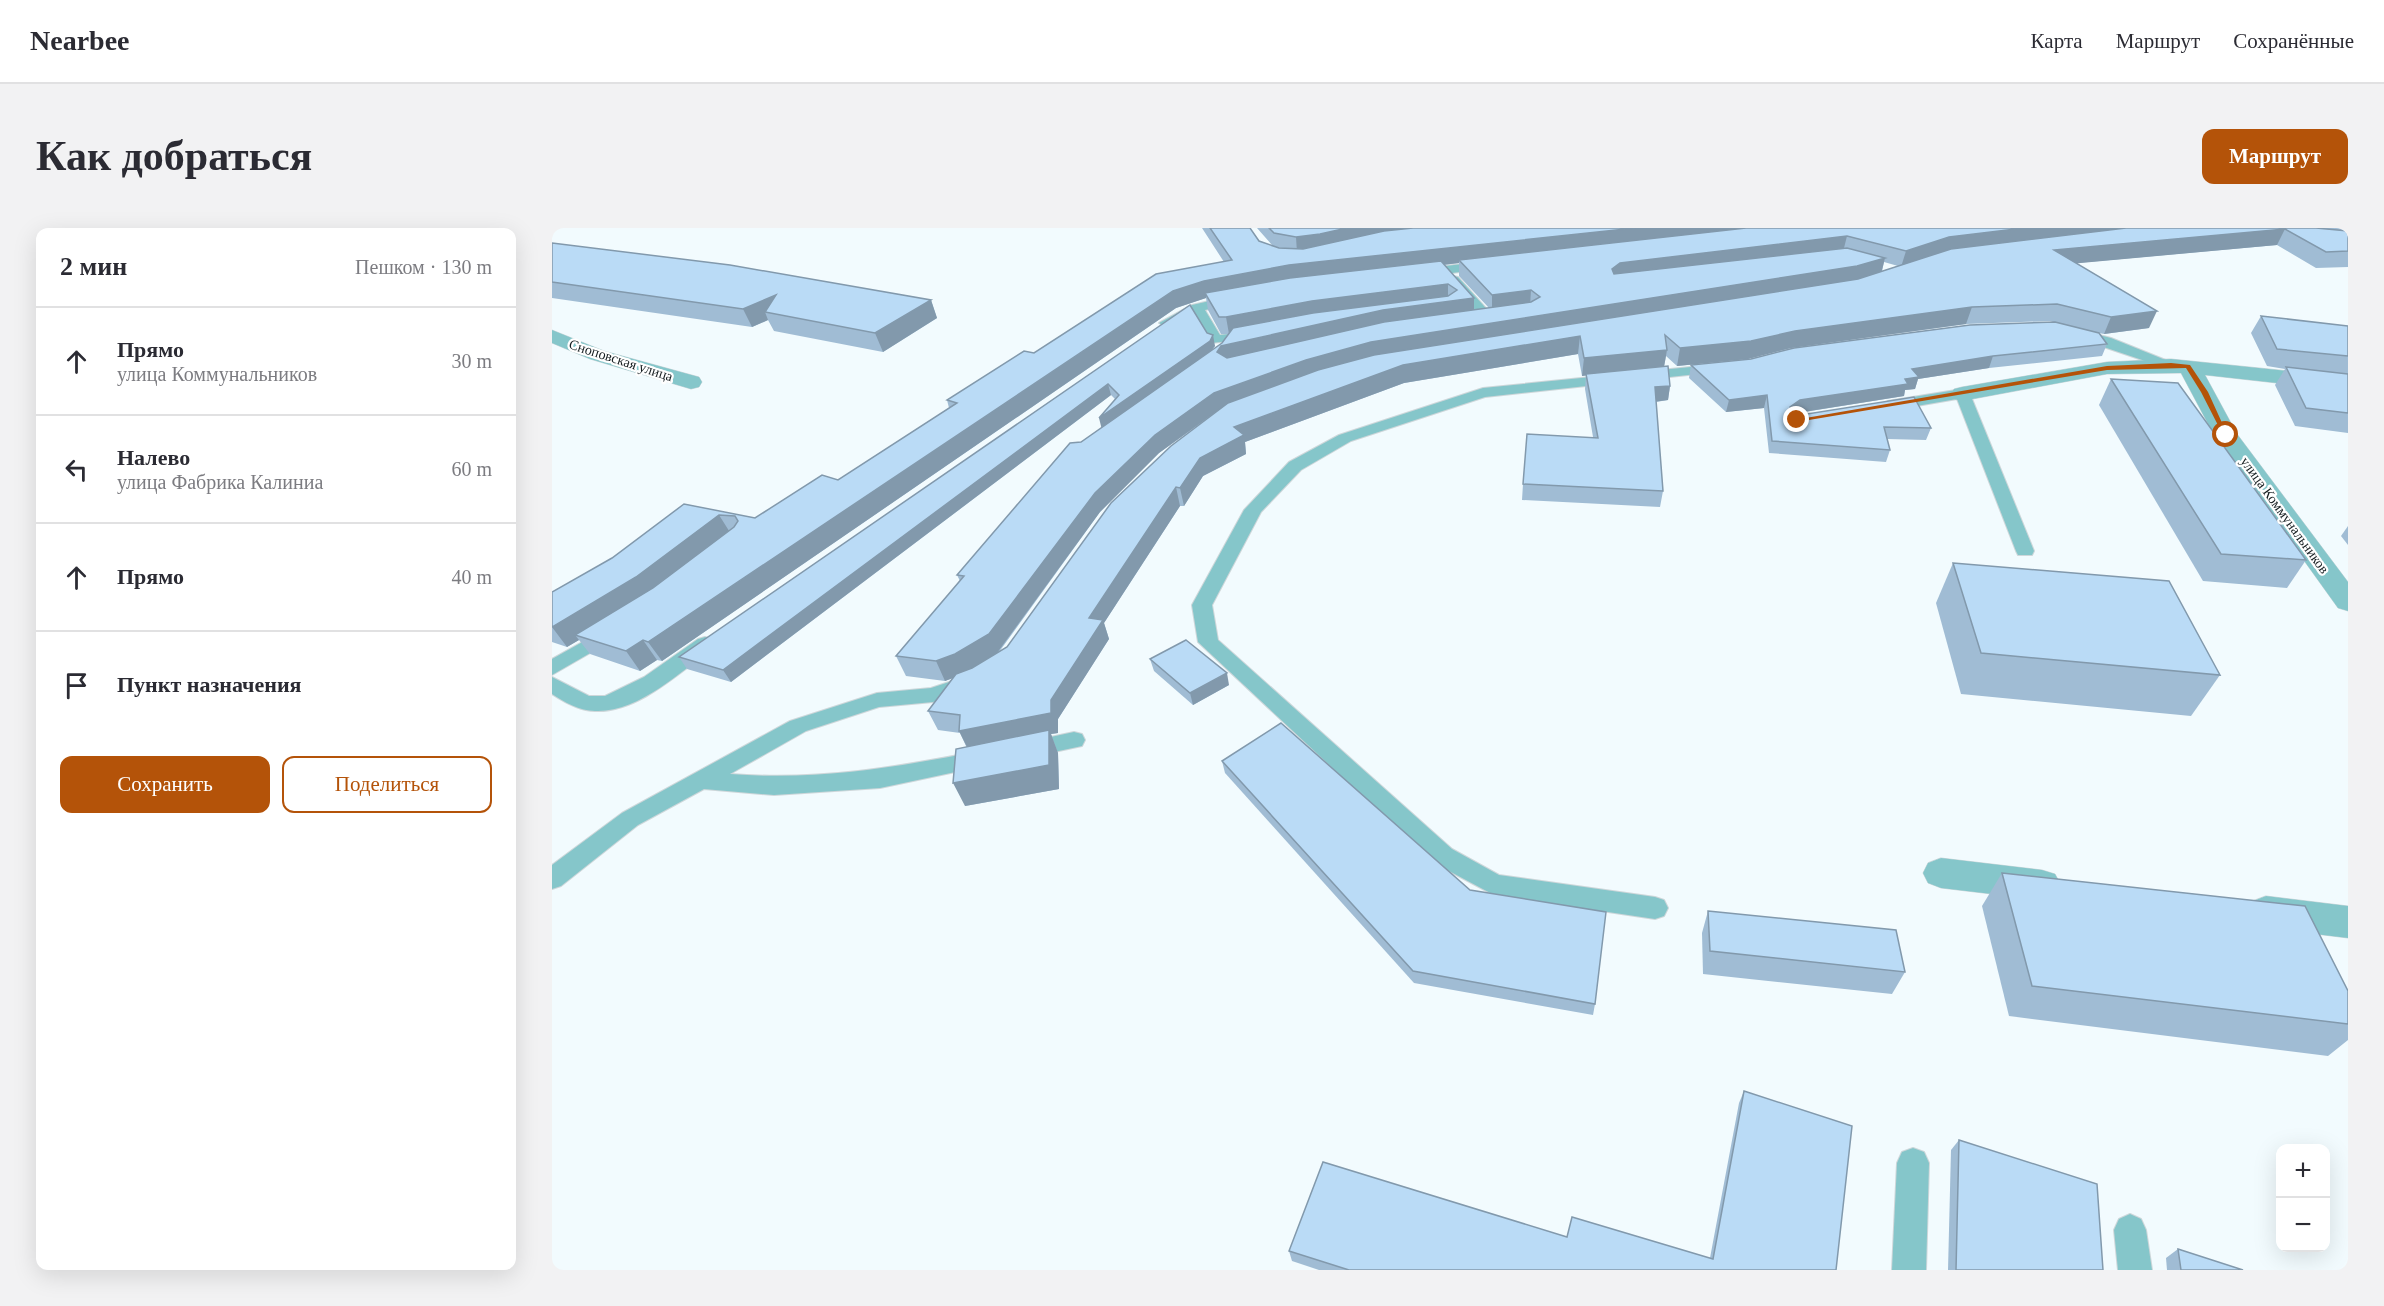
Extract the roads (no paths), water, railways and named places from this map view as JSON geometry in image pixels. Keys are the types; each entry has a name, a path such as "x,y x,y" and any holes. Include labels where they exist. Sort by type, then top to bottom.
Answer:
{"street":[{"name":"Сноповская улица","path":"552,336 597,355 691,382"},
{"path":"1962,394 2107,368 2180,365 2348,384"},
{"name":"улица Коммунальников","path":"2180,365 2205,392 2226,435 2348,602"},
{"path":"1941,873 2080,890"},
{"path":"2232,908 2348,922"}],"lane":[{"path":"1409,274 1500,264"},
{"path":"1444,270 1493,318 1465,321"},
{"path":"1152,333 1182,313 1249,296"},
{"path":"1197,308 1216,340 1229,340 1271,332"},
{"path":"2061,330 2106,340 2180,365"},
{"path":"1218,356 1229,340"},
{"path":"1655,908 1494,885 1443,856 1208,642 1202,605 1253,510 1295,466 1345,438 1482,393 1736,366"},
{"path":"1868,409 1962,394 2025,551"},
{"path":"552,668 629,620"},
{"path":"552,684 570,697 596,704 631,695 717,636"},
{"path":"552,879 630,819 798,726 877,700 933,695 972,681 989,671"},
{"path":"701,780 774,786 880,779 1074,740"},
{"path":"1909,1270 1913,1163"},
{"path":"2130,1230 2135,1270"}]}
